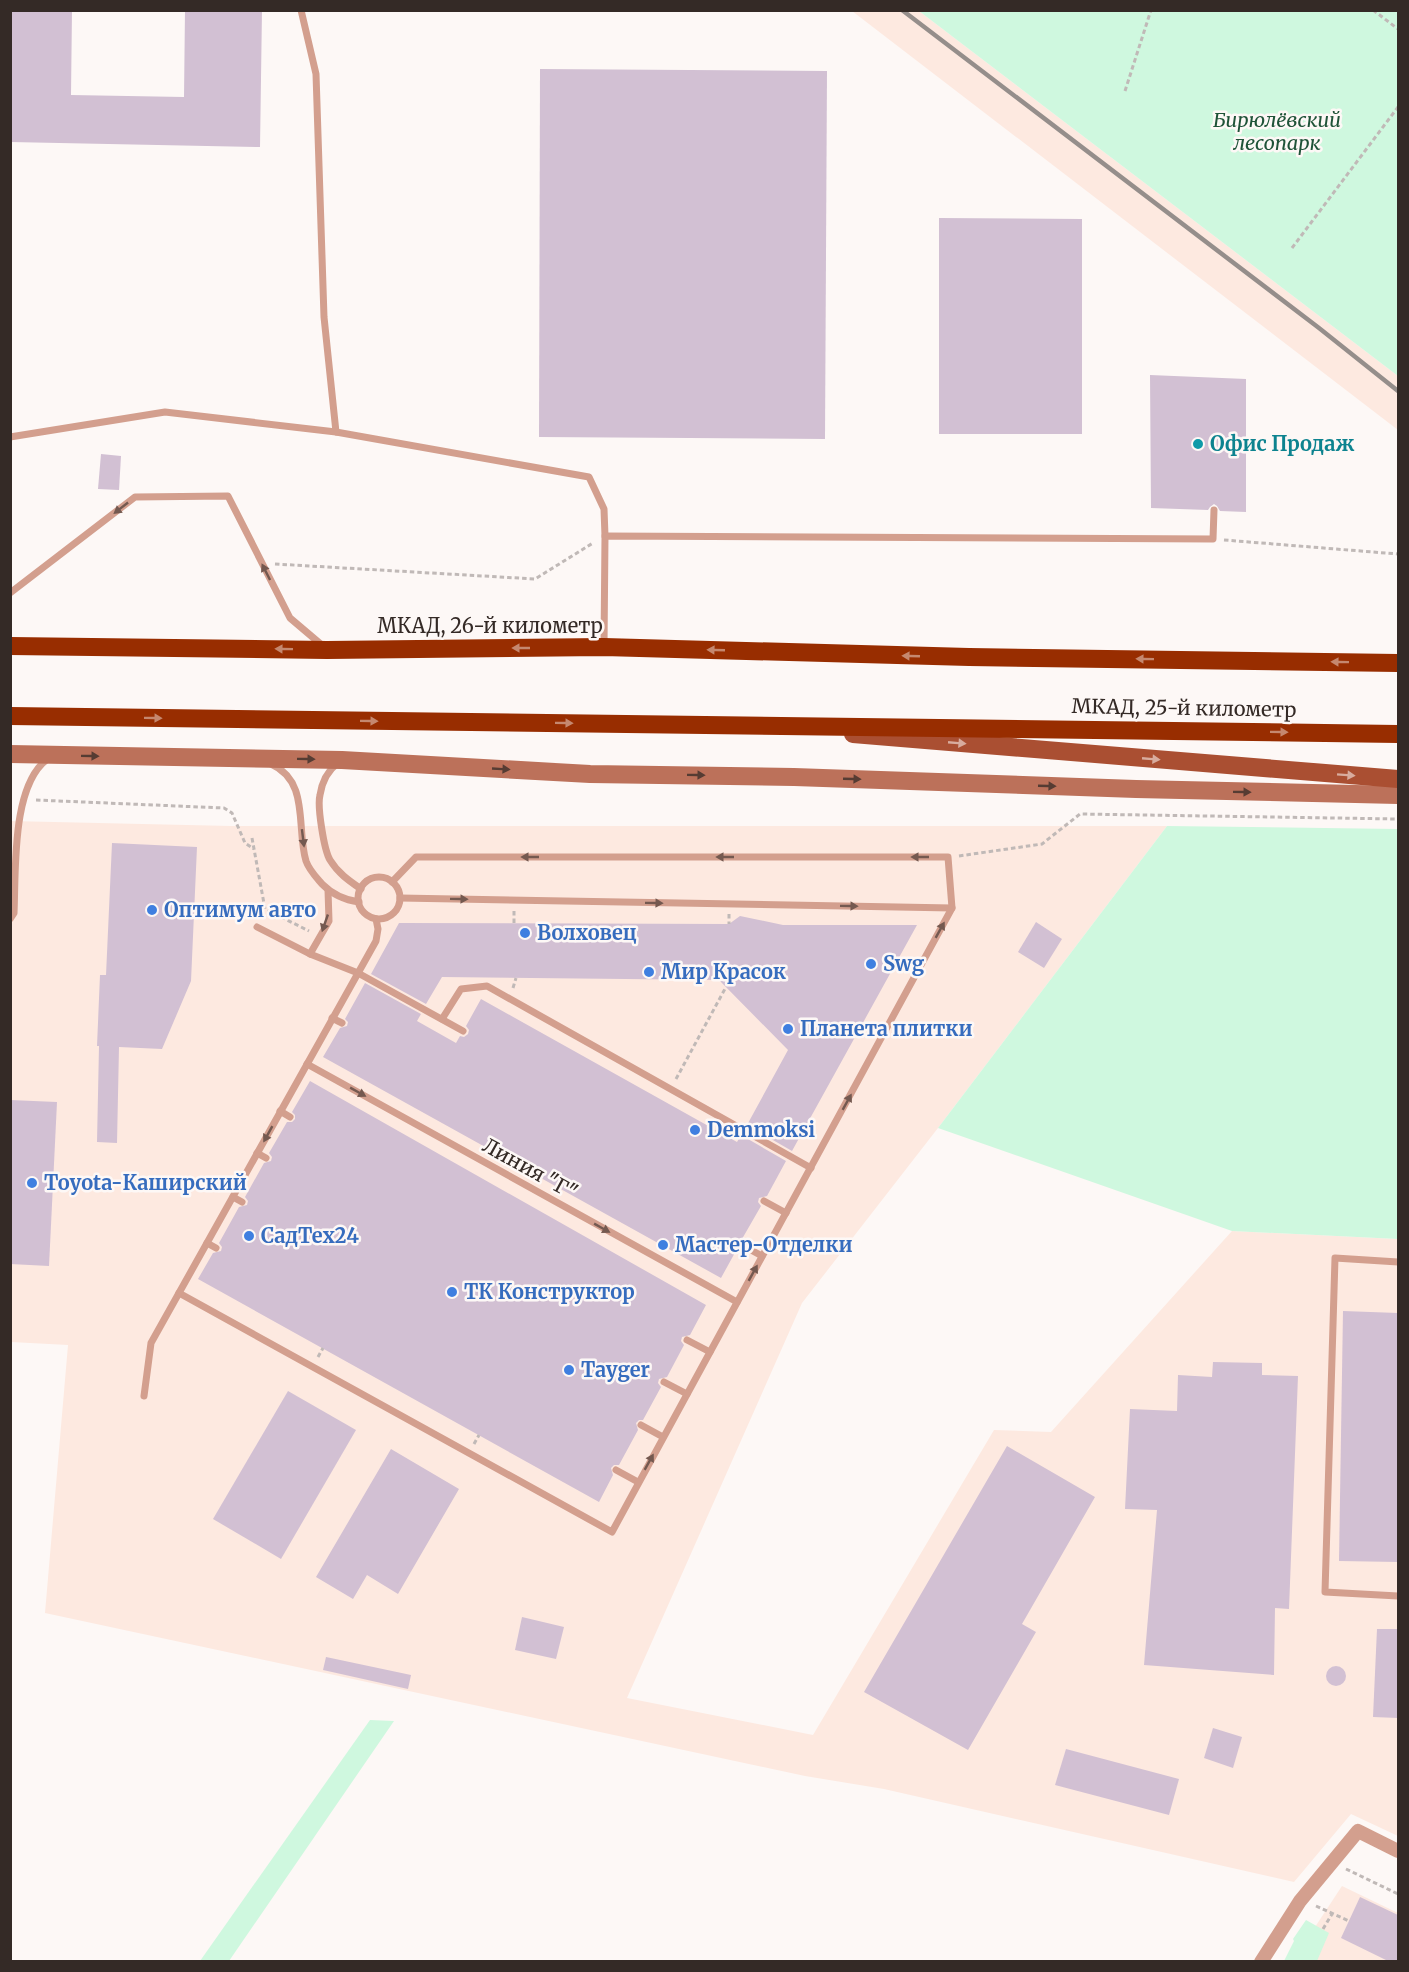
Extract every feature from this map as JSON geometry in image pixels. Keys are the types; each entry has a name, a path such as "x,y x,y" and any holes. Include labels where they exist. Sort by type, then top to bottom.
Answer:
{"highway":[{"name":"МКАД, 26-й километр","path":"10,646 327,650 604,647 969,657 1398,663"},
{"path":"10,716 752,726"},
{"name":"МКАД, 25-й километр","path":"752,726 1398,734"}],"main road":[{"path":"752,726 1398,779"}],"street":[{"path":"10,754 342,760 590,774 806,777 1136,789 1398,795"},
{"path":"1261,1962 1300,1901 1358,1831 1398,1851"}],"lane":[{"path":"301,10 316,74 324,317 336,432"},
{"path":"10,437 165,412 336,432 589,477 604,508 604,647"},
{"path":"10,593 135,497 228,496 290,618 327,650"},
{"path":"605,536 1213,539 1215,510"},
{"path":"10,919 14,913 20,809 31,780 42,763 54,755"},
{"path":"257,758 276,766 291,779 298,795 306,861 315,876 328,890 345,900 359,902"},
{"path":"342,760 328,771 319,797 323,837 328,857 339,874 361,889"},
{"path":"179,1293 612,1532 952,908 948,857 416,857 392,882"},
{"path":"379,877 392,882 399,891 397,909 393,914 383,918 376,919 369,916 359,902 361,889 369,880 379,877"},
{"path":"310,954 329,921 328,890"},
{"path":"400,898 952,908"},
{"path":"144,1396 151,1343 376,941 378,929 376,919"},
{"path":"257,927 310,954 358,973 463,1030"},
{"path":"442,1019 461,989 487,986 811,1168"},
{"path":"332,1018 342,1023"},
{"name":"Линия \"Г\"","path":"307,1064 737,1302"},
{"path":"280,1111 290,1117"},
{"path":"257,1153 267,1158"},
{"path":"233,1197 242,1202"},
{"path":"764,1201 786,1212"},
{"path":"207,1243 216,1248"},
{"path":"740,1244 762,1256"},
{"path":"1398,1262 1335,1258 1325,1592 1398,1596"},
{"path":"687,1340 710,1352"},
{"path":"664,1382 687,1394"},
{"path":"641,1425 663,1437"},
{"path":"616,1470 638,1482"}],"path":[{"path":"1125,91 1151,10"},
{"path":"1373,10 1398,29"},
{"path":"1292,248 1398,107"},
{"path":"262,563 535,579 605,536"},
{"path":"1213,539 1398,554"},
{"path":"24,799 224,808 232,813 245,843 254,849"},
{"path":"948,857 1042,844 1080,814 1398,819"},
{"path":"252,838 266,909 320,937"},
{"path":"671,1088 726,987"},
{"path":"1342,1867 1398,1894"},
{"path":"1311,1913 1316,1906 1349,1921"},
{"path":"1323,1929 1332,1914"}],"shaded area":[{"path":"852,11 919,11 1398,376 1398,430"},
{"path":"10,821 231,826 1167,826 802,1303 627,1698 813,1735 994,1430 1051,1432 1232,1231 1398,1239 1398,1836 1351,1814 1294,1882 884,1789 805,1776 45,1613 68,1345 11,1342"},
{"path":"1342,1886 1398,1913 1398,1961 1292,1962"}],"green space":[{"name":"Бирюлёвский лесопарк","path":"919,11 1398,11 1398,376"},
{"path":"1167,826 1398,829 1398,1239 1232,1231 938,1128"},
{"path":"370,1720 394,1721 229,1961 200,1961"},
{"path":"1306,1920 1329,1933 1317,1961 1284,1961 1293,1939"}],"building":[{"path":"10,10 72,10 71,95 184,97 185,10 262,10 260,147 10,142"},
{"path":"540,69 827,71 825,439 539,437"},
{"path":"939,218 1082,219 1082,434 939,434"},
{"name":"Офис Продаж","path":"1150,375 1246,379 1246,512 1220,511 1214,504 1208,510 1151,508"},
{"path":"101,454 121,456 119,490 98,489"},
{"path":"112,843 197,847 191,981 162,1049 119,1047 117,1143 97,1142 100,975 106,975"},
{"path":"740,916 783,925 917,925 792,1151 747,1125 788,1050 719,980 442,977 426,1004 371,974 399,923 729,924"},
{"path":"1036,922 1062,939 1044,968 1018,952"},
{"name":"ТК Конструктор","path":"365,983 421,1014 417,1021 456,1043 460,1036 464,1037 468,1034 469,1030 466,1026 481,999 737,1142 741,1135 786,1161 767,1196 759,1198 758,1202 761,1206 742,1239 735,1241 734,1245 737,1249 721,1278 323,1057 340,1028 347,1026 348,1022 345,1019"},
{"name":"ТК Конструктор","path":"310,1081 706,1305 690,1335 682,1337 681,1341 684,1345 667,1377 659,1379 658,1383 661,1387 643,1420 636,1423 638,1430 619,1465 611,1468 613,1475 599,1502 198,1279 213,1253 221,1251 222,1247 219,1243 239,1207 247,1205 248,1201 245,1197 264,1163 271,1161 272,1157 269,1153 287,1122 295,1119 292,1112"},
{"name":"Toyota-Каширский","path":"10,1100 57,1102 49,1266 10,1264"},
{"path":"1343,1311 1398,1313 1398,1562 1339,1561"},
{"path":"1213,1362 1262,1363 1262,1375 1298,1376 1289,1609 1275,1608 1274,1675 1144,1665 1157,1510 1125,1509 1130,1409 1177,1411 1178,1375 1212,1377"},
{"path":"288,1391 356,1430 281,1559 213,1519"},
{"path":"1007,1446 1095,1497 1022,1624 1036,1632 968,1750 864,1692"},
{"path":"391,1449 459,1489 398,1594 367,1575 353,1599 316,1577"},
{"path":"522,1617 564,1627 556,1659 515,1650"},
{"path":"1377,1629 1398,1629 1398,1718 1373,1717"},
{"path":"326,1657 411,1675 408,1689 323,1670"},
{"path":"1332,1666 1340,1666 1346,1672 1346,1680 1340,1686 1332,1686 1326,1680 1326,1672"},
{"path":"1213,1728 1242,1737 1233,1768 1204,1758"},
{"path":"1066,1749 1179,1779 1169,1815 1055,1785"},
{"path":"1360,1897 1398,1915 1398,1962 1390,1962 1341,1938"}],"railway":[{"path":"902,10 1319,328 1398,391"}],"place":[{"name":"Офис Продаж","path":"1198,444"},
{"name":"Оптимум авто","path":"152,910"},
{"name":"Волховец","path":"525,933"},
{"name":"Swg","path":"871,964"},
{"name":"Мир Красок","path":"649,972"},
{"name":"Планета плитки","path":"788,1029"},
{"name":"Demmoksi","path":"695,1130"},
{"name":"Toyota-Каширский","path":"32,1183"},
{"name":"СадТех24","path":"249,1236"},
{"name":"Мастер-Отделки","path":"663,1245"},
{"name":"ТК Конструктор","path":"452,1292"},
{"name":"Tayger","path":"569,1370"}]}
